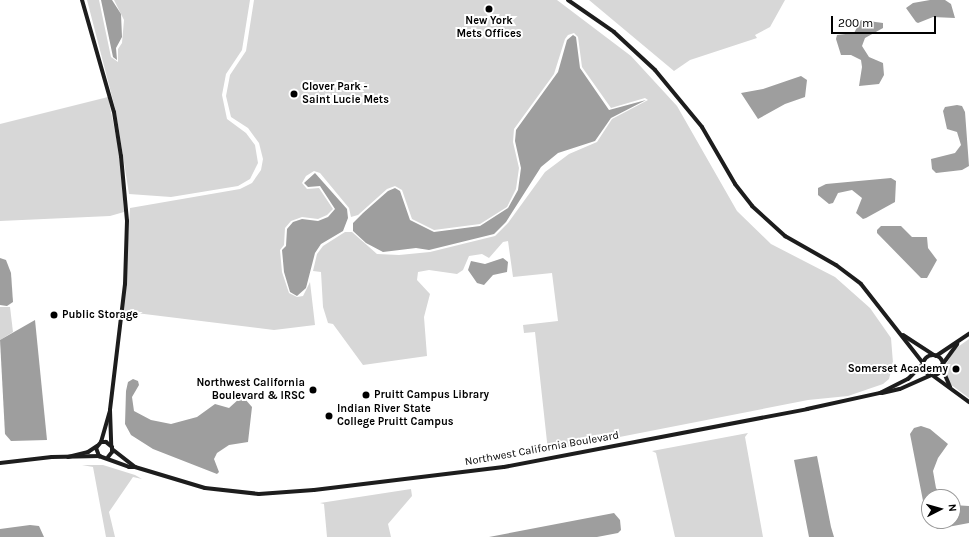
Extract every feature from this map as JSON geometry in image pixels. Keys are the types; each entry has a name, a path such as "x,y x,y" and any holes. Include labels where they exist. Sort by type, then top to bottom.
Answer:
{"street":[{"path":"0,463 66,457 108,457 112,449 110,410 125,284 127,221 121,156 114,112 82,0"},
{"path":"568,0 614,32 655,70 702,128 745,197 766,220 785,236 847,273 871,295 923,364 926,373 932,375 950,387 969,402"},
{"path":"923,364 927,357 936,356 958,343 969,334"},
{"path":"902,335 936,356 942,366 950,387"},
{"path":"932,375 938,373 958,343"},
{"name":"Northwest California Boulevard","path":"880,393 904,381 923,364"},
{"name":"Northwest California Boulevard","path":"108,457 129,467 135,467 205,488 259,494 314,490 504,468 900,389 932,375"},
{"path":"66,457 88,452 101,442 110,410"},
{"path":"101,442 111,444"},
{"path":"97,446 96,451 100,456"},
{"name":"Northwest California Boulevard","path":"112,449 135,467"}],"shaded area":[{"path":"87,0 99,0 111,57 118,62 118,49 122,43 124,20 114,0 250,0 242,50 226,74 222,95 227,119 246,133 255,145 258,163 250,179 238,186 171,197 129,194 116,112"},
{"path":"101,0 112,0 121,14 122,37 116,48 117,60 113,57"},
{"path":"254,0 557,0 631,56 677,106 737,211 771,244 835,277 870,308 891,338 893,363 889,379 883,384 848,396 808,400 548,451 535,332 524,333 523,325 558,321 552,273 513,277 508,241 503,242 489,258 482,254 469,256 463,270 457,274 429,270 418,272 417,280 430,294 424,317 427,356 363,365 333,324 328,323 323,307 321,272 313,271 317,254 323,246 345,232 352,232 377,254 399,255 430,252 495,236 508,223 545,172 569,154 597,142 612,119 648,100 645,98 611,108 582,67 578,37 574,33 568,35 565,39 554,74 514,129 513,142 519,168 516,189 507,207 480,224 434,230 412,219 402,190 395,186 387,189 358,215 351,217 349,208 320,173 314,171 306,176 302,183 307,189 319,188 333,209 327,215 318,219 302,217 291,221 285,228 284,245 280,250 282,272 289,293 297,297 303,296 310,282 315,325 274,330 128,312 123,320 130,208 240,189 252,183 261,170 263,159 259,143 248,128 231,117 226,96 230,75 246,51"},
{"path":"589,0 785,0 770,27 755,35 757,38 690,60 674,71"},
{"path":"930,0 945,0 951,4 955,18 933,17 918,23 916,22 906,8 913,3"},
{"path":"861,20 883,23 883,28 865,38 862,46 869,57 883,63 884,75 879,84 859,86 862,67 861,60 851,55 841,55 836,39 837,35 854,33"},
{"path":"573,35 576,37 580,68 609,110 646,100 611,118 595,141 558,153 541,167 506,222 494,234 429,250 416,248 383,252 366,243 353,231 353,223 388,191 395,188 400,191 410,220 434,232 480,226 508,208 518,190 521,168 515,141 516,130 558,72 567,40"},
{"path":"801,76 807,80 805,97 785,104 758,119 741,93 763,89"},
{"path":"108,97 120,156 124,212 110,216 0,221 0,124"},
{"path":"957,105 962,106 965,112 969,166 962,170 936,173 932,169 931,159 955,153 961,145 957,132 947,129 943,111 945,107"},
{"path":"315,173 347,209 348,218 343,231 321,244 315,253 306,288 297,296 290,292 284,272 282,250 286,246 287,229 293,222 302,219 318,221 328,217 335,209 320,186 308,187 304,183"},
{"path":"891,178 896,181 895,202 863,219 856,213 862,198 852,190 838,193 833,203 829,204 818,195 818,188 826,184"},
{"path":"881,226 901,226 912,237 927,237 928,248 937,260 927,278 921,278 877,233 877,230"},
{"path":"0,258 6,260 11,273 13,302 7,306 0,305"},
{"path":"503,258 508,262 507,272 493,275 484,285 477,283 468,270 471,261 485,264"},
{"path":"0,307 10,307 13,332 0,340"},
{"path":"35,320 47,440 11,441 5,434 0,340"},
{"name":"Somerset Academy","path":"969,339 969,398 950,384 944,368 955,349"},
{"path":"133,379 138,381 139,385 132,397 134,411 151,420 171,424 197,417 215,404 229,408 240,398 245,399 252,407 248,442 229,445 217,453 214,459 219,472 217,474 153,449 131,435 125,424 126,391 128,382"},
{"path":"921,426 930,429 948,444 938,458 933,471 937,489 921,489 921,491 910,434 914,428"},
{"path":"748,433 745,437 763,537 675,537 656,453 652,451"},
{"path":"817,456 834,537 809,537 794,460"},
{"path":"82,465 103,465 135,475 142,479 133,477 109,512 115,537 106,537 93,467"},
{"path":"411,489 412,496 388,524 391,537 327,537 324,504 320,503"},
{"path":"961,506 969,506 969,523 961,524"},
{"path":"614,513 620,520 621,530 618,533 597,537 489,537"},
{"path":"30,525 39,526 44,537 0,537 0,529"}],"place":[{"name":"New York Mets Offices","path":"489,9"},
{"name":"Clover Park - Saint Lucie Mets","path":"294,94"},
{"name":"Public Storage","path":"54,315"},
{"name":"Somerset Academy","path":"956,369"},
{"name":"Northwest California Boulevard & IRSC","path":"313,390"},
{"name":"Pruitt Campus Library","path":"366,395"},
{"name":"Indian River State College Pruitt Campus","path":"329,416"}]}
